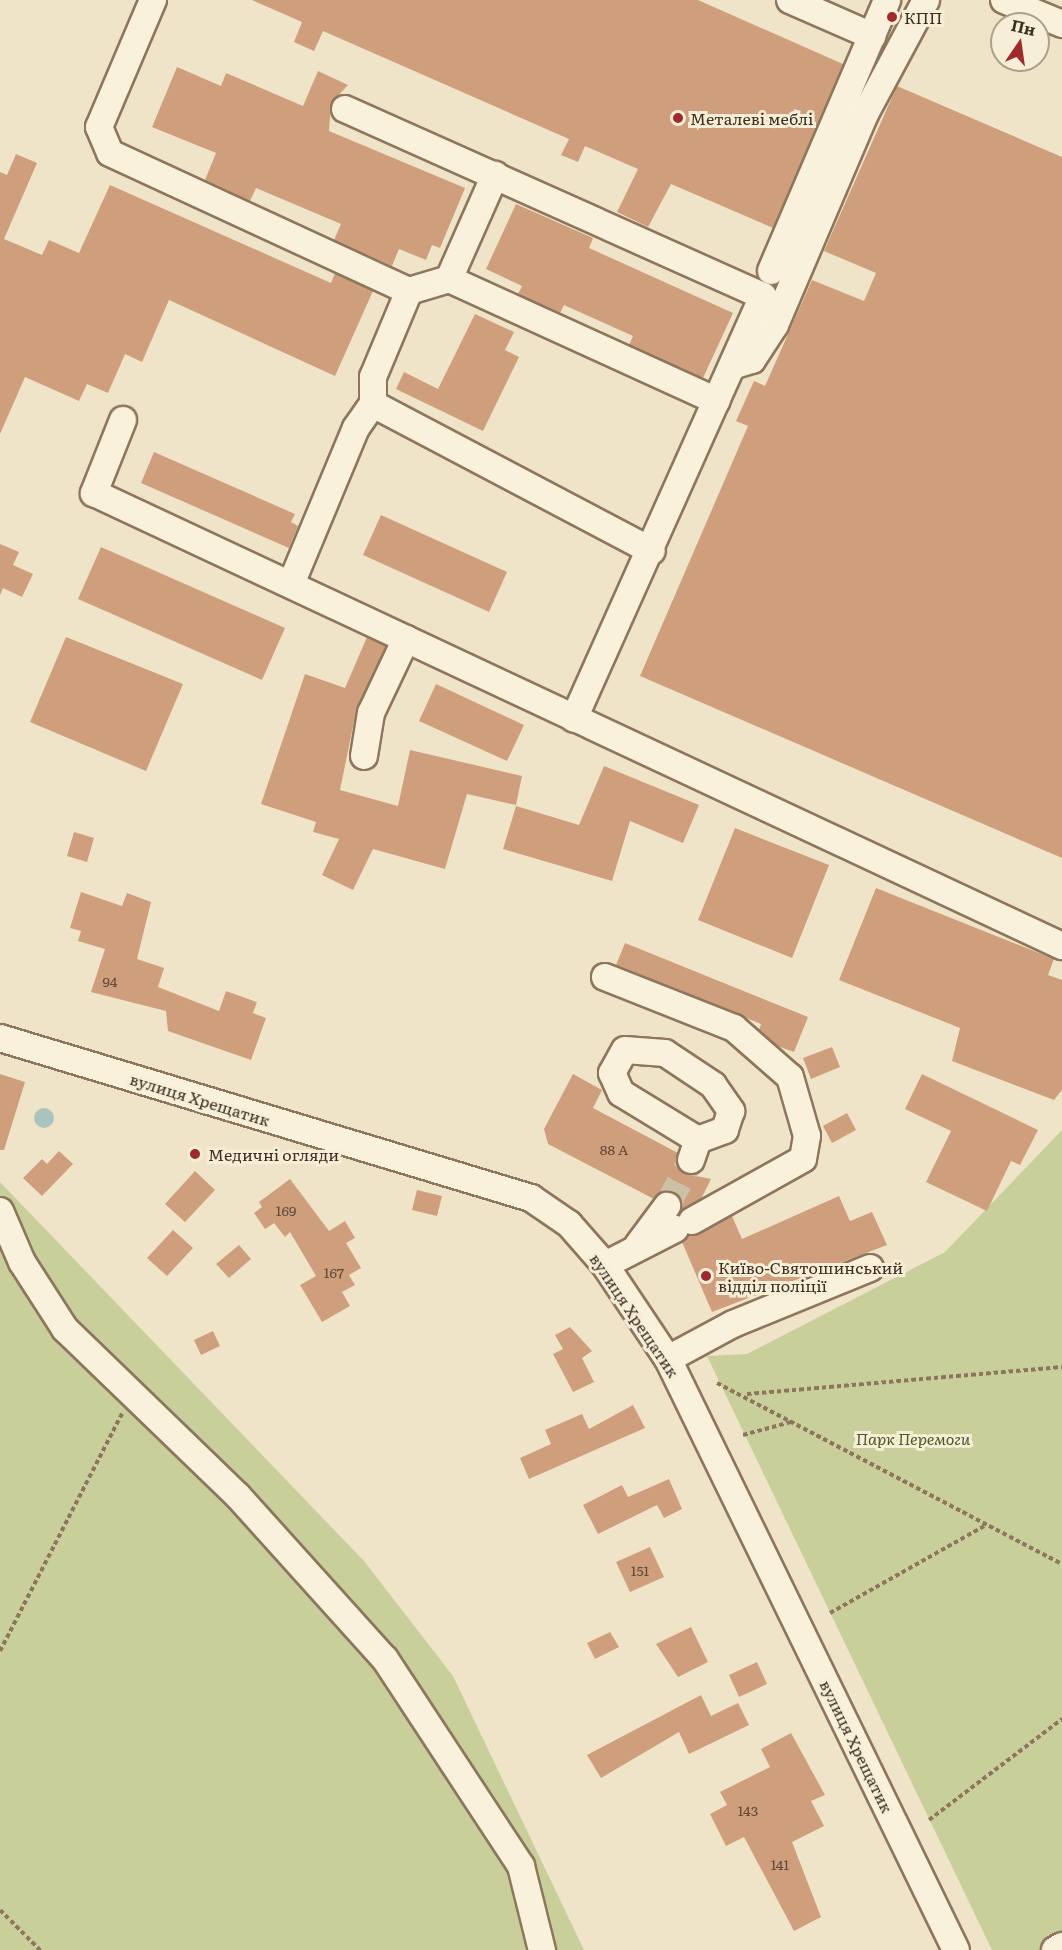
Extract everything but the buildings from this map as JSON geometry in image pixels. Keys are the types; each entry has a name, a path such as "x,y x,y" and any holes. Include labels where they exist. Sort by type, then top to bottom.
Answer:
{"street":[{"path":"153,0 99,127 110,153 409,291 449,279 717,402"},
{"path":"790,0 872,36"},
{"path":"771,271 887,0"},
{"path":"732,366 752,360 775,326 866,114 926,0"},
{"path":"1004,0 1062,24"},
{"path":"345,109 495,174 763,296 652,551 574,719"},
{"path":"449,279 495,174"},
{"path":"291,584 356,428 373,404 373,377 409,291"},
{"path":"373,404 652,551"},
{"path":"123,420 94,493 1062,946"},
{"path":"364,756 371,713 406,639"},
{"path":"605,977 734,1028 790,1077 807,1136 803,1159 678,1219 634,1250 605,1265"},
{"name":"вулиця Хрещатик","path":"0,1038 531,1198 569,1224 605,1265 668,1359 956,1950"},
{"path":"0,1211 22,1262 65,1329 133,1392 238,1496 385,1659 521,1866 542,1950"},
{"path":"668,1359 733,1324 870,1268"},
{"path":"1054,1950 1062,1946"}],"path":[{"path":"747,1394 1062,1367"},
{"path":"717,1383 747,1394 790,1422 1062,1564"},
{"path":"0,1651 133,1392"},
{"path":"743,1435 790,1422"},
{"path":"830,1613 987,1525"},
{"path":"929,1820 1062,1719"},
{"path":"0,1910 40,1950"}],"green space":[{"name":"Парк Перемоги","path":"1062,1130 1062,1950 992,1950 707,1356 747,1354 945,1252"},
{"path":"0,1182 364,1561 453,1676 584,1950 0,1950"}],"water":[{"path":"44,1108 51,1111 54,1118 51,1125 44,1128 37,1125 34,1118 37,1111"}],"tunnel":[{"path":"667,1206 691,1160"}],"place":[{"name":"КПП","path":"892,17"},
{"name":"Металеві меблі","path":"678,118"},
{"name":"Медичні огляди","path":"195,1154"},
{"name":"Київо-Святошинський відділ поліції","path":"706,1276"}]}
